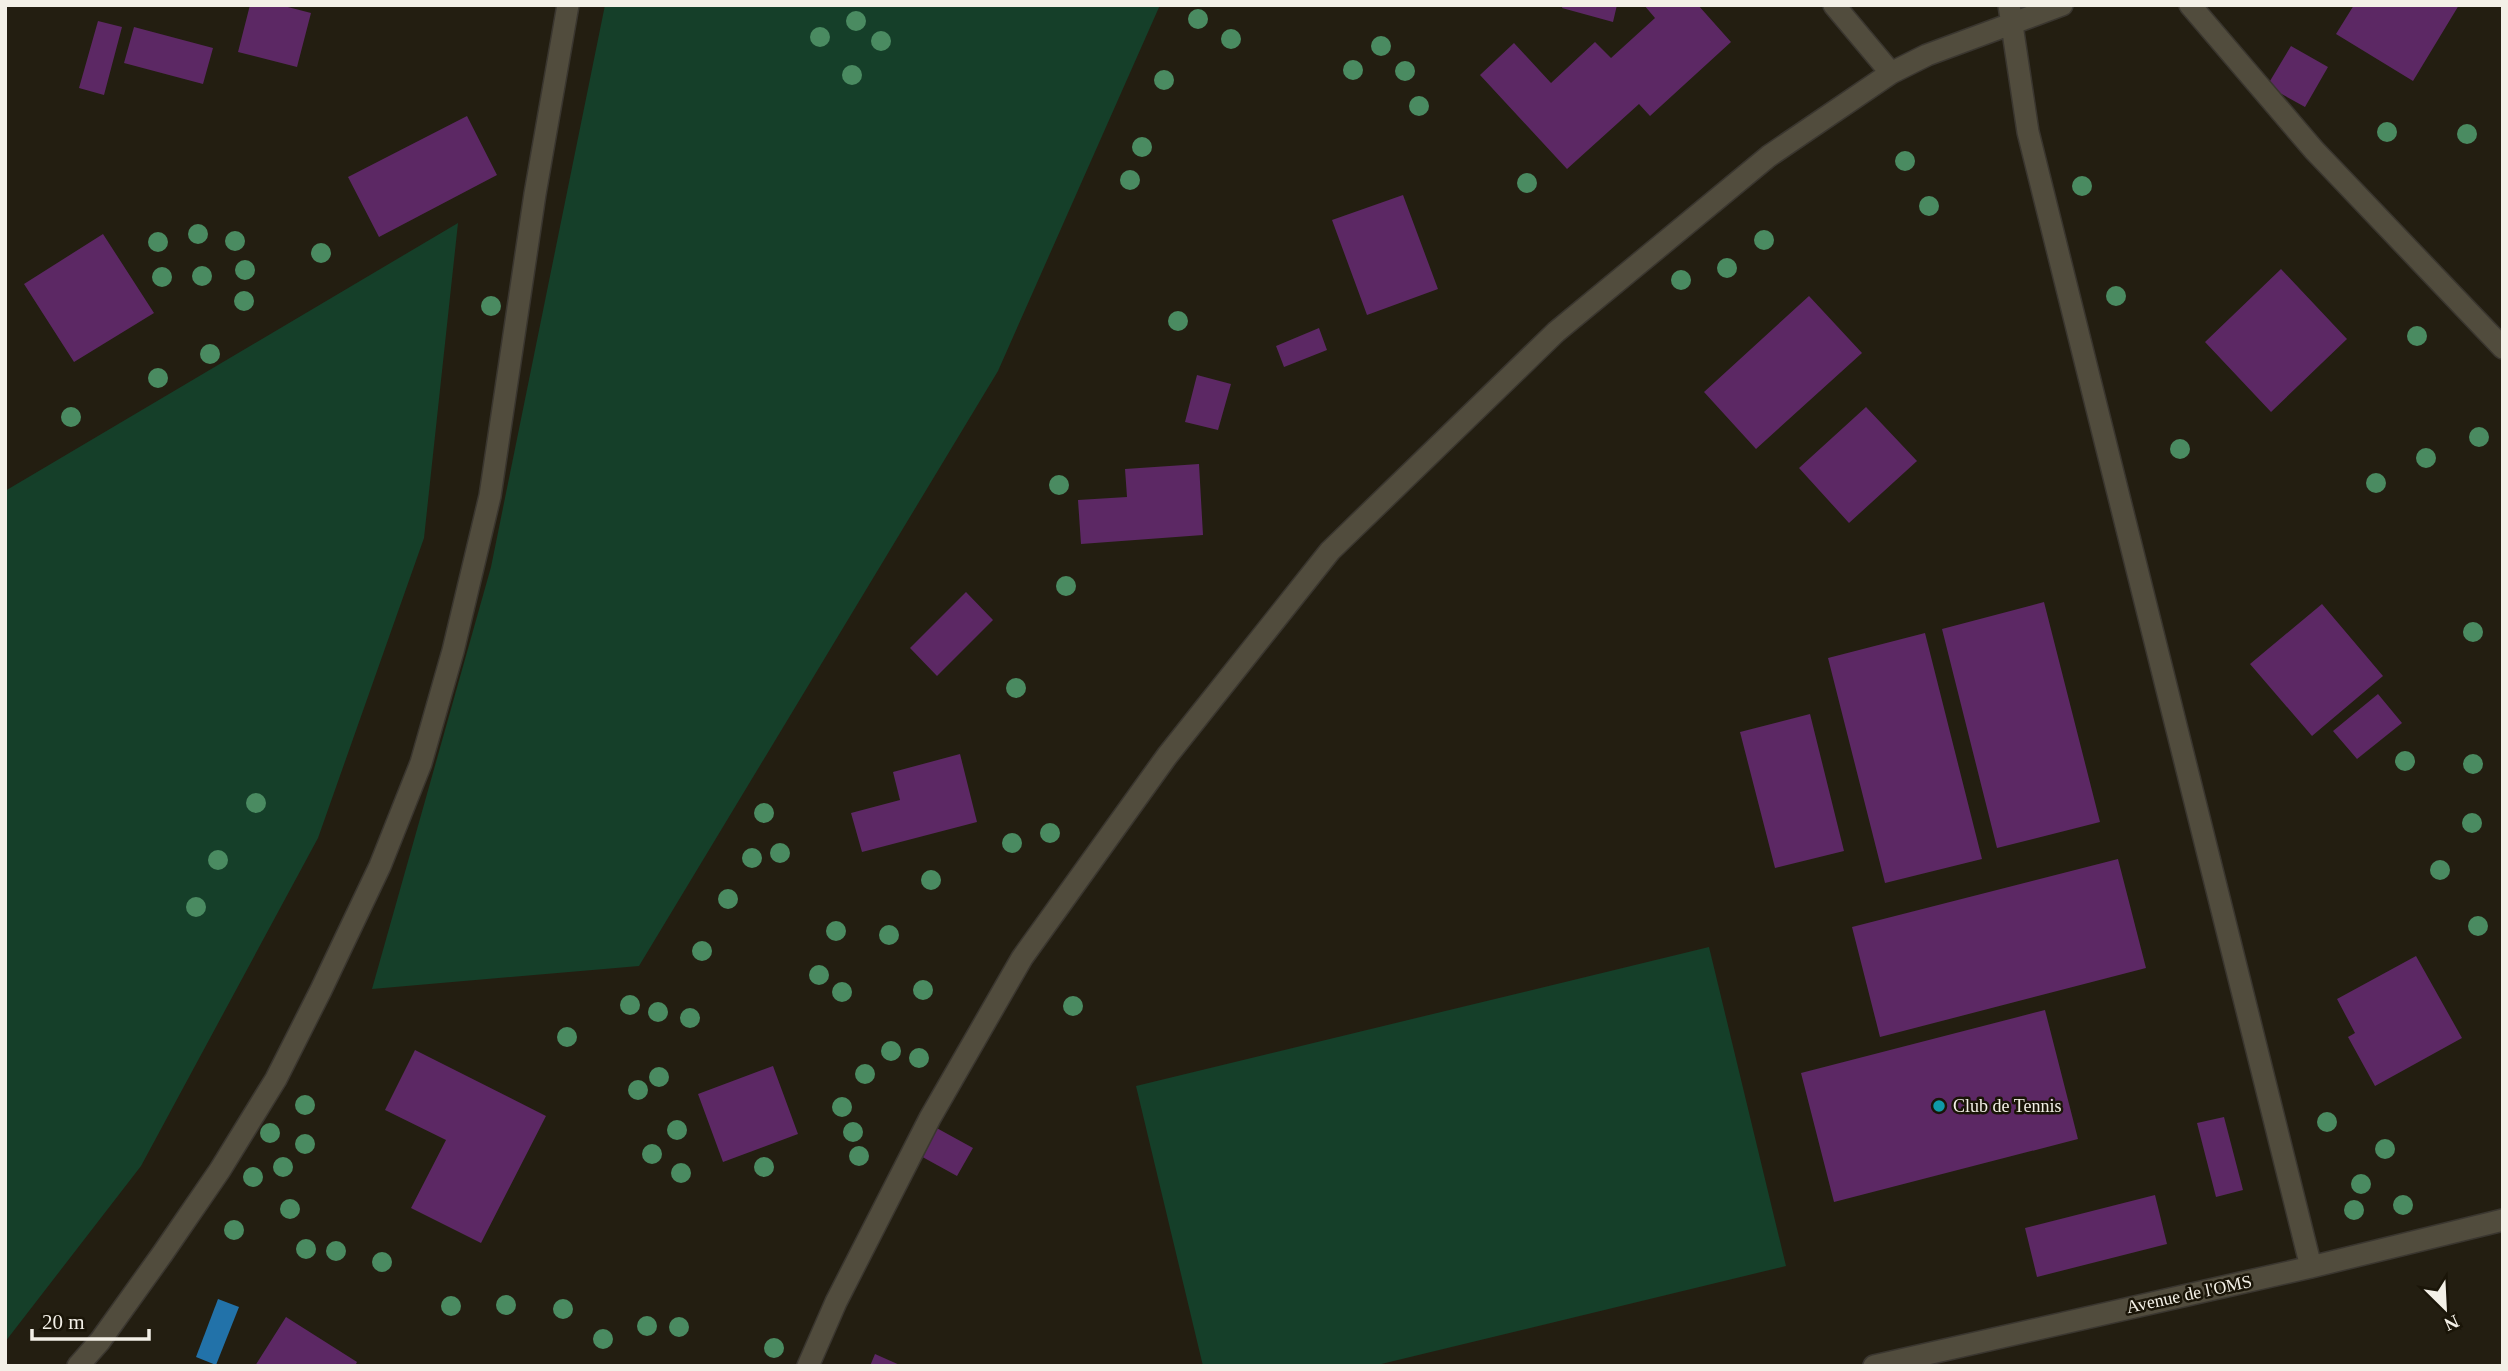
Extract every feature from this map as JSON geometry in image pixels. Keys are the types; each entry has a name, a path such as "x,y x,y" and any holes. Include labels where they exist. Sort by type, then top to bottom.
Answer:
{"street":[{"path":"78,1366 100,1341 163,1252 276,1079 380,866 422,763 453,651 490,496 535,194 568,5"},
{"path":"1834,5 1891,73"},
{"path":"808,1366 836,1302 930,1118 1022,958 1167,757 1330,551 1556,332 1769,156 1891,73 2011,15 2062,5"},
{"path":"2190,5 2314,150 2503,348"},
{"path":"2011,15 2028,132 2311,1267"},
{"name":"Avenue de l'OMS","path":"1874,1366 2311,1267 2503,1220"}],"green space":[{"path":"605,5 1160,5 998,371 639,966 372,989 491,567"},
{"path":"458,223 424,538 318,838 141,1166 5,1342 5,491"},
{"path":"1709,947 1786,1266 1373,1366 1203,1366 1136,1086"}],"water":[{"path":"218,1299 239,1307 216,1365 196,1357"}],"building":[{"path":"250,5 280,5 311,13 297,67 238,52"},
{"path":"1563,5 1617,5 1613,22 1562,8"},
{"path":"1644,5 1698,5 1731,42 1650,116 1639,104 1567,169 1480,75 1514,43 1551,83 1595,42 1611,58 1655,18"},
{"path":"2354,5 2459,5 2413,81 2336,34"},
{"path":"98,21 122,27 104,95 79,88"},
{"path":"134,27 213,48 203,84 124,63"},
{"path":"2291,46 2328,67 2305,107 2267,86"},
{"path":"467,116 497,175 379,237 348,177"},
{"path":"1403,195 1438,289 1367,315 1332,220"},
{"path":"103,234 154,313 74,362 24,284"},
{"path":"2281,269 2347,339 2271,412 2205,342"},
{"path":"1809,296 1862,353 1756,449 1704,392"},
{"path":"1319,328 1327,350 1284,367 1276,346"},
{"path":"1197,375 1231,384 1218,430 1185,422"},
{"path":"1866,407 1917,461 1849,523 1799,468"},
{"path":"1199,464 1203,535 1081,544 1078,500 1127,497 1125,469"},
{"path":"966,592 993,620 937,676 910,648"},
{"path":"2044,602 2100,822 1997,848 1942,629"},
{"path":"2322,604 2383,676 2312,736 2250,664"},
{"path":"1925,633 1982,859 1885,883 1828,658"},
{"path":"2378,694 2402,723 2357,759 2333,731"},
{"path":"1810,714 1844,851 1775,868 1740,732"},
{"path":"960,754 977,822 862,852 851,813 900,800 893,772"},
{"path":"2118,859 2146,968 1880,1037 1852,927"},
{"path":"2416,956 2462,1038 2375,1086 2348,1037 2355,1033 2337,999"},
{"name":"Club de Tennis","path":"2045,1010 2078,1139 1834,1202 1801,1073"},
{"path":"415,1050 546,1116 481,1243 411,1208 446,1140 385,1110"},
{"path":"773,1066 798,1134 723,1162 698,1094"},
{"path":"2224,1117 2243,1190 2216,1197 2197,1123"},
{"path":"933,1126 973,1148 957,1176 917,1154"},
{"path":"2155,1195 2167,1244 2037,1277 2025,1228"},
{"path":"286,1317 357,1362 355,1366 255,1366"},
{"path":"875,1354 902,1366 870,1366"}],"place":[{"name":"Club de Tennis","path":"1939,1106"}]}
